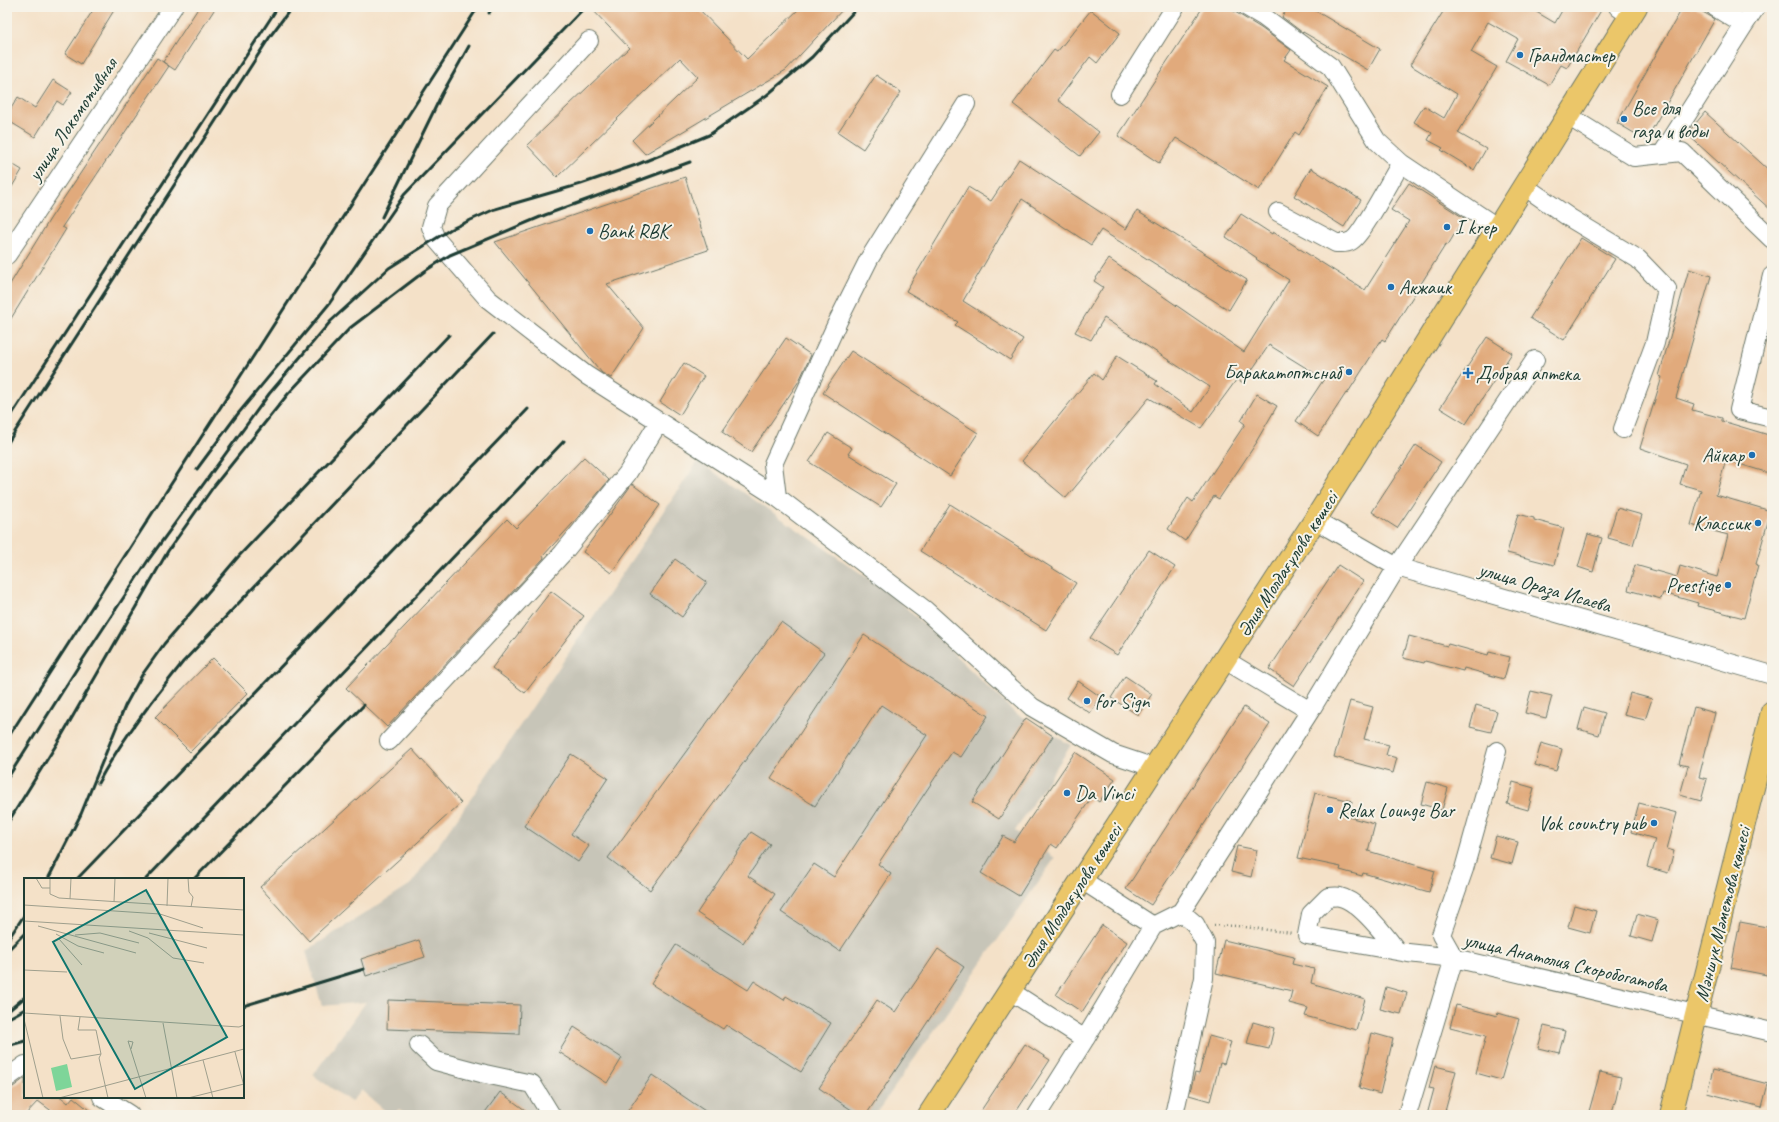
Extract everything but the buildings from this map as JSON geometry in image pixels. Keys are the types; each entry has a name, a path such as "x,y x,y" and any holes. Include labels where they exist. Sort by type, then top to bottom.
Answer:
{"main road":[{"name":"Әлия Молдағұлова көшесі","path":"929,1115 1316,520 1568,116 1628,10"},
{"name":"Мәншүк Мәметова көшесі","path":"1671,1115 1772,712"}],"street":[{"name":"улица Локомотивная","path":"7,255 173,7"},
{"path":"1120,94 1175,7"},
{"path":"1247,7 1264,17 1331,68 1377,141 1401,163 1498,228"},
{"path":"1715,7 1744,25"},
{"path":"1662,154 1756,7"},
{"path":"589,41 437,206 431,227 436,239 488,299 568,362 776,497 925,610 1032,707 1113,754 1155,768"},
{"path":"776,497 773,464 838,321 869,259 966,104"},
{"path":"1568,116 1634,157 1682,152 1772,240"},
{"path":"1278,212 1336,243 1344,244 1353,241 1365,224 1401,163"},
{"path":"1524,186 1570,218 1638,259 1667,289 1656,343 1623,429"},
{"path":"1772,276 1739,410 1772,418"},
{"path":"1037,1115 1153,926 1181,912 1310,711 1397,567 1535,360"},
{"path":"389,741 564,553 626,474 659,422"},
{"name":"улица Ораза Исаева","path":"1316,520 1397,567 1772,675"},
{"path":"1225,660 1310,711"},
{"path":"1406,1115 1454,958 1441,935 1464,869 1498,751"},
{"path":"1082,880 1153,926"},
{"path":"1307,935 1311,914 1328,897 1340,897 1353,903 1382,931 1397,951"},
{"path":"1174,1115 1204,978 1205,943 1196,924 1181,912"},
{"name":"улица Анатолия Скоробогатова","path":"1307,935 1397,951 1454,958 1772,1032"},
{"path":"1010,991 1085,1039"},
{"path":"419,1045 436,1061 485,1074 532,1084 551,1115"},
{"path":"7,1078 24,1066"},
{"path":"104,1098 130,1115"}],"path":[{"path":"1196,924 1237,926 1307,935"}],"shaded area":[{"path":"698,461 895,597 1015,713 1071,745 1015,831 1055,858 875,1115 407,1115 399,1109 393,1115 390,1115 361,1090 351,1102 313,1075 366,1002 322,1006 306,951 411,884 472,797"}],"railway":[{"path":"7,422 278,7"},
{"path":"7,444 271,35 292,7"},
{"path":"7,739 478,7"},
{"path":"489,13 493,7"},
{"path":"197,469 237,415 329,304 404,195 585,7"},
{"path":"7,779 83,659 149,559 269,394 331,321 389,268 451,229 495,209 581,184 636,165 709,135 767,95 812,57 858,7"},
{"path":"382,217 442,94 469,46"},
{"path":"7,824 58,742 168,551 214,486 288,394 350,328 425,271 450,255 545,215 690,162"},
{"path":"98,783 127,736 183,662 493,334"},
{"path":"49,878 81,814 125,706 142,675 164,644 238,557 449,335"},
{"path":"78,878 528,409"},
{"path":"147,878 564,441"},
{"path":"195,878 364,705"},
{"path":"7,941 24,916"},
{"path":"7,951 24,934"},
{"path":"244,1006 364,969"},
{"path":"7,1012 24,998"},
{"path":"7,1019 24,1010"},
{"path":"7,1046 24,1041"}],"place":[{"name":"Грандмастер","path":"1520,55"},
{"name":"Все для газа и воды","path":"1624,119"},
{"name":"I krep","path":"1447,227"},
{"name":"Bank RBK","path":"590,231"},
{"name":"Акжаик","path":"1391,287"},
{"name":"Баракатоптснаб","path":"1349,372"},
{"name":"Добрая аптека","path":"1468,373"},
{"name":"Айкар","path":"1752,455"},
{"name":"Классик","path":"1758,523"},
{"name":"Prestige","path":"1728,585"},
{"name":"for Sign","path":"1087,701"},
{"name":"Da Vinci","path":"1067,793"},
{"name":"Relax Lounge Bar","path":"1330,810"},
{"name":"Vok country pub","path":"1654,823"}]}
